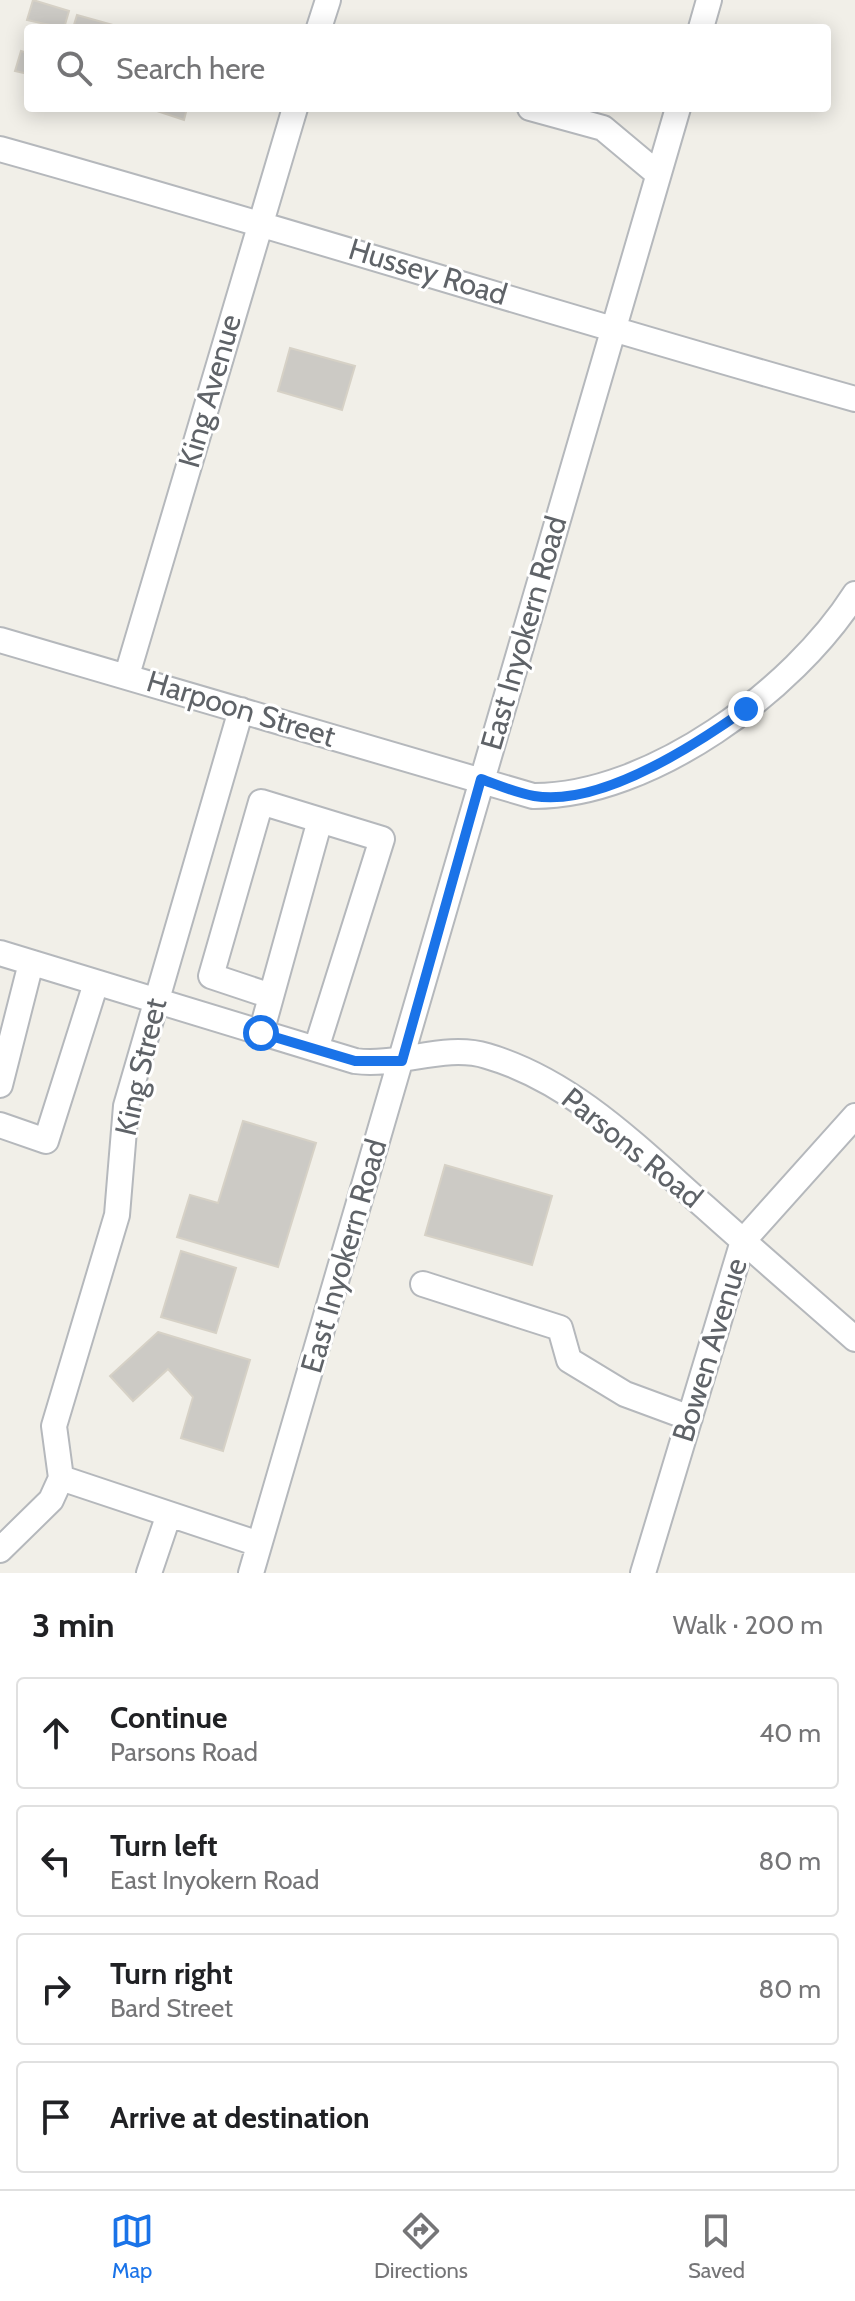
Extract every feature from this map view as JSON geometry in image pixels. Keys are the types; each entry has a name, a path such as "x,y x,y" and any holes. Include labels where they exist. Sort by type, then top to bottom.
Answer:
{"street":[{"path":"320,24 328,0"},
{"path":"702,24 709,0"},
{"name":"King Avenue","path":"127,675 294,112"},
{"path":"545,112 603,128 658,174"},
{"name":"East Inyokern Road","path":"251,1573 677,112"},
{"name":"Hussey Road","path":"0,149 260,222 855,399"},
{"name":"Harpoon Street","path":"0,640 533,796 563,796 607,787 704,738 746,709 821,639 855,594"},
{"name":"King Street","path":"61,1478 54,1426 117,1215 126,1106 241,710"},
{"path":"271,996 211,976 261,802 382,839 316,1049"},
{"path":"261,1033 320,820"},
{"name":"Parsons Road","path":"0,953 366,1062 402,1061 458,1052 487,1056 553,1085 607,1120 855,1339"},
{"path":"0,1085 31,963"},
{"path":"0,1125 46,1141 96,983"},
{"name":"Bowen Avenue","path":"643,1573 743,1241 855,1116"},
{"path":"423,1284 560,1328 569,1360 625,1394 690,1418"},
{"path":"0,1550 51,1500 61,1478 259,1544"},
{"path":"149,1573 169,1514"}],"building":[{"path":"33,0 69,11 65,24 27,20"},
{"path":"77,15 109,24 74,24"},
{"path":"21,51 24,52 24,73 15,71"},
{"path":"160,112 186,112 184,120"},
{"path":"290,348 355,366 342,410 278,391"},
{"path":"243,1121 316,1143 278,1267 177,1237 190,1195 218,1203"},
{"path":"445,1165 552,1196 532,1265 425,1235"},
{"path":"181,1251 236,1268 216,1333 161,1317"},
{"path":"158,1332 250,1360 223,1451 181,1438 193,1397 168,1369 133,1401 110,1376"}],"route":[{"path":"261,1033 355,1061 377,1064 402,1061 481,779 533,796 563,796 607,787 704,738 746,709"}]}
